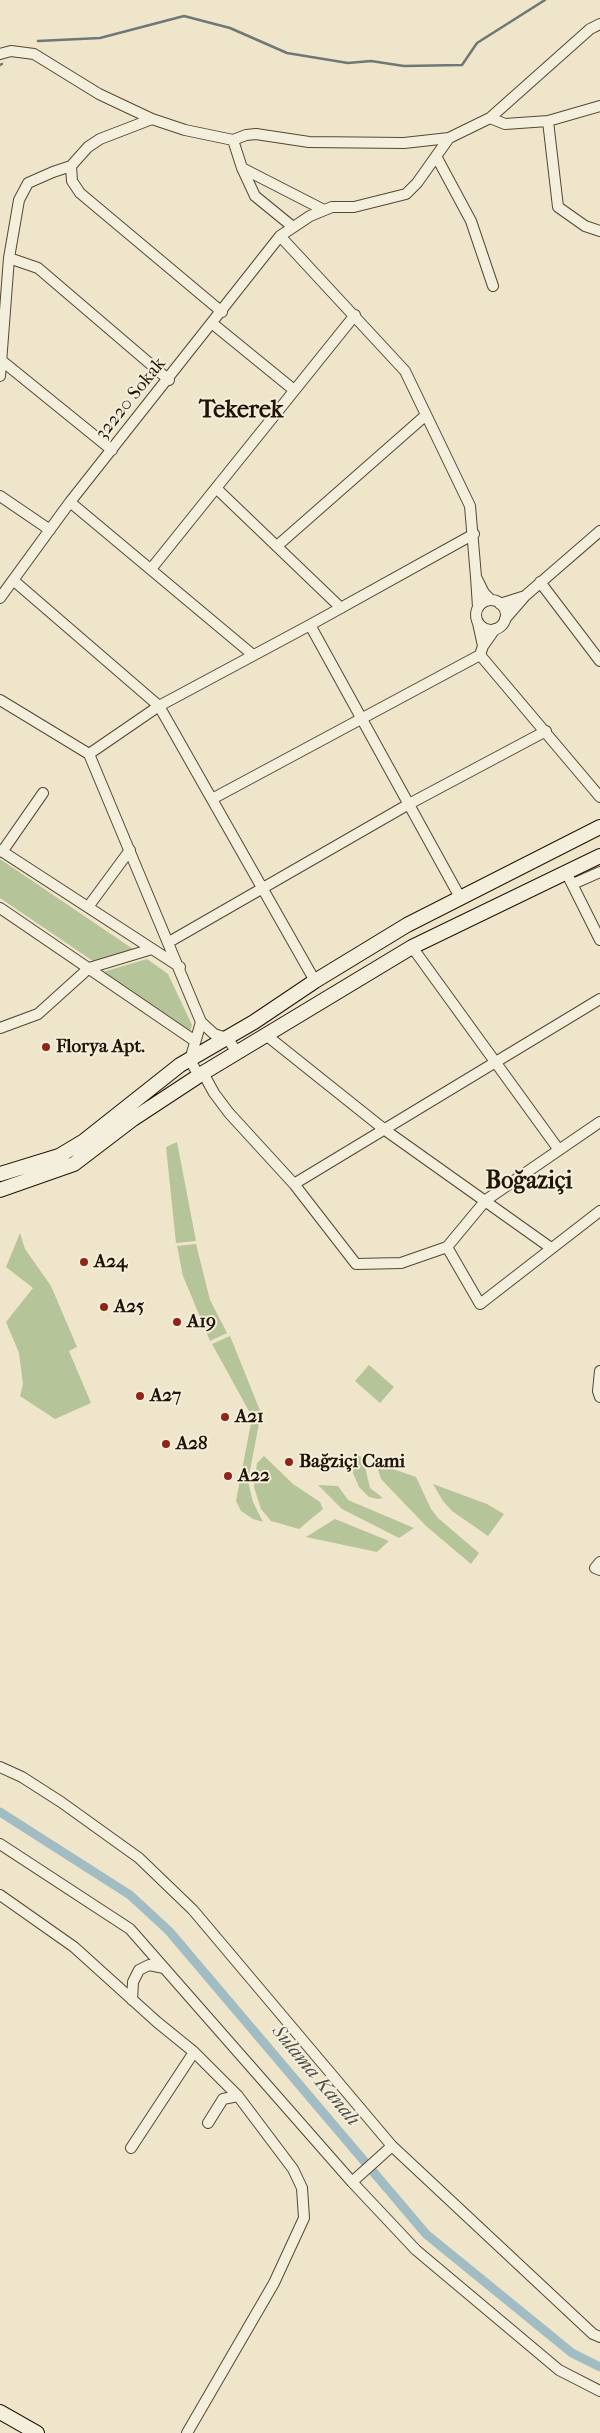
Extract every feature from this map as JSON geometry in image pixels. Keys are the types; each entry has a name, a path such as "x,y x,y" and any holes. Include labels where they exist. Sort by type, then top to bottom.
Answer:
{"main road":[{"path":"0,1174 59,1156 84,1141 180,1065 227,1038 315,981 407,926 600,827"},
{"path":"0,1190 74,1164 133,1119 201,1074 412,947 569,878 600,856"},
{"path":"0,2412 38,2433"}],"street":[{"path":"0,54 11,51 34,54 99,94 152,119 185,130 233,140 246,135 256,134 309,142 404,143 448,138 490,118 590,29 600,24"},
{"path":"490,118 506,124 548,121 600,106"},
{"path":"0,376 9,258 19,200 28,183 71,166 88,147 100,139 152,119"},
{"path":"548,121 558,207 585,226 600,231"},
{"path":"242,168 324,210 332,207 354,207 406,194 448,138"},
{"path":"233,140 242,168 256,196 293,227"},
{"path":"436,156 471,221 493,286"},
{"path":"71,166 72,181 80,193 222,312"},
{"name":"32220 Sokak","path":"0,597 70,502 169,380 280,236 324,210"},
{"path":"280,236 405,371 470,506 474,534 478,607 476,618 481,650 600,797"},
{"path":"9,258 38,268 169,380"},
{"path":"151,569 355,315"},
{"path":"213,324 294,390"},
{"path":"2,361 112,450"},
{"path":"277,546 426,415"},
{"path":"216,488 341,608"},
{"path":"0,496 50,530"},
{"path":"70,502 253,655"},
{"path":"478,623 487,630 495,629 502,625 525,596 600,530"},
{"path":"89,754 159,706 474,534"},
{"path":"476,577 484,593 505,610 505,619"},
{"path":"13,580 159,706 315,981"},
{"path":"540,582 600,661"},
{"path":"478,607 482,603 525,596"},
{"path":"310,625 461,899"},
{"path":"212,799 363,719 481,650 495,629"},
{"path":"0,700 89,754 170,942 201,1022 214,1034 227,1038 237,1052"},
{"path":"170,942 409,804 546,731"},
{"path":"43,793 1,851 180,967"},
{"path":"88,907 130,850"},
{"path":"600,872 569,878 600,940"},
{"path":"0,908 195,1041"},
{"path":"412,947 559,1150"},
{"path":"0,1028 38,1014 89,968 152,948"},
{"path":"294,1184 600,999"},
{"path":"201,1022 190,1060 229,1113 294,1184 356,1264 401,1263 448,1247 486,1200 600,1122"},
{"path":"266,1035 384,1130 486,1200 551,1248"},
{"path":"448,1247 480,1304 600,1211"},
{"path":"599,1393 600,1371"},
{"path":"600,1562 595,1568 600,1570"},
{"path":"0,1767 22,1777 61,1802 138,1858 193,1910 392,2146 593,2334 600,2337"},
{"path":"0,1844 130,1929 424,2256 559,2370 600,2391"},
{"path":"0,1895 74,1947 132,2000 194,2052 238,2096 293,2169 302,2188 304,2218 274,2283 186,2433"},
{"path":"132,2000 133,1982 139,1970 149,1965 164,1968"},
{"path":"131,2148 194,2052"},
{"path":"208,2123 223,2099 238,2096"},
{"path":"354,2180 392,2146"}],"green space":[{"path":"0,859 133,949 93,961 0,898"},
{"path":"147,959 168,974 192,1025 190,1032 103,972"},
{"path":"177,1142 196,1241 176,1243 166,1147"},
{"path":"20,1233 25,1249 51,1286 77,1347 69,1351 91,1403 55,1419 20,1396 23,1384 19,1353 6,1322 33,1288 6,1267"},
{"path":"196,1244 210,1300 227,1333 210,1341 183,1276 177,1246"},
{"path":"230,1336 261,1413 248,1481 253,1502 263,1522 253,1519 241,1511 236,1501 251,1423 250,1413 212,1344"},
{"path":"369,1365 394,1387 380,1403 355,1381"},
{"path":"356,1454 363,1458 370,1488 383,1498 369,1497 359,1487 353,1473"},
{"path":"264,1456 293,1484 320,1502 323,1509 299,1529 271,1521 261,1509 254,1487 257,1463"},
{"path":"376,1463 416,1477 431,1509 438,1518 479,1553 471,1564 426,1526 381,1479"},
{"path":"433,1484 487,1504 504,1514 488,1536 452,1511 443,1501"},
{"path":"318,1485 338,1486 348,1500 414,1528 399,1538 342,1509"},
{"path":"335,1519 389,1541 377,1552 306,1537"}],"waterway":[{"path":"38,41 100,38 184,16 230,28 287,53 348,63 371,61 404,66 462,65 477,43 545,0"},
{"name":"Sulama Kanalı","path":"0,1812 130,1895 169,1931 426,2234 572,2353 600,2367"}],"place":[{"name":"Florya Apt.","path":"46,1047"},
{"name":"A24","path":"84,1262"},
{"name":"A25","path":"104,1307"},
{"name":"A19","path":"177,1322"},
{"name":"A27","path":"140,1396"},
{"name":"A21","path":"225,1417"},
{"name":"A28","path":"166,1444"},
{"name":"Bağziçi Cami","path":"289,1462"},
{"name":"A22","path":"228,1476"}],"district":[{"name":"Tekerek","path":"241,411"},
{"name":"Boğaziçi","path":"529,1182"}]}
